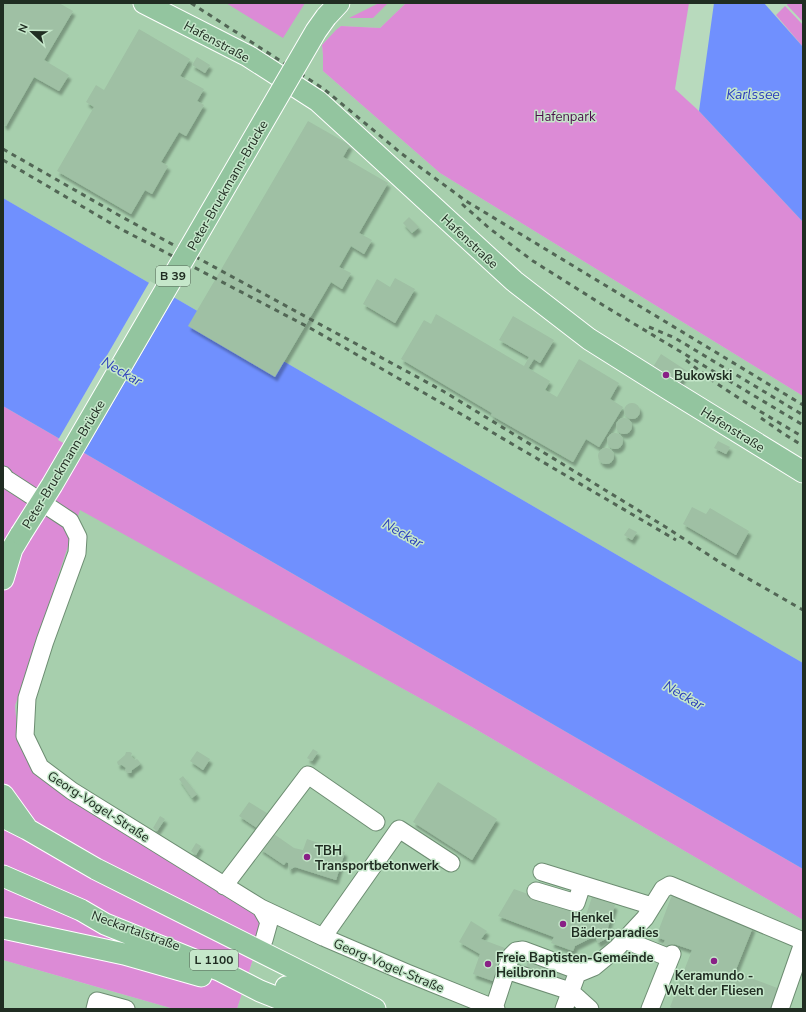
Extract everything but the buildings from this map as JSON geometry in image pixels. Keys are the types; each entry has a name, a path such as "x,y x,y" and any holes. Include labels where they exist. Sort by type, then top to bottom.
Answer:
{"main road":[{"name":"Hafenstraße","path":"144,3 248,56 318,101 514,281 583,334 670,390 803,472"},
{"name":"Peter-Bruckmann-Brücke","path":"12,548 52,484 312,38 332,10"},
{"name":"B 39","path":"3,579 12,548"},
{"path":"3,795 27,829"},
{"path":"3,817 27,829 96,869 375,1009"},
{"name":"Neckartalstraße","path":"3,876 81,910 106,924 219,970 260,991 305,1009"},
{"name":"Neckartalstraße","path":"81,910 114,920 257,977 348,1009"},
{"path":"3,928 124,954 188,971 235,986 260,991"}],"street":[{"name":"Georg-Vogel-Straße","path":"3,475 6,479 70,521 78,537 77,553 45,641 27,698 25,736 40,767 72,791 261,908 323,937 495,1009"},
{"path":"224,886 308,775 376,822"},
{"path":"323,937 399,829 451,864"},
{"path":"542,872 652,906"},
{"path":"536,891 576,903 582,885"},
{"path":"564,1009 577,974 594,967 617,948 645,918 663,889 670,885 803,942 780,1009"},
{"path":"258,950 264,940 269,922 261,908"},
{"path":"625,940 671,956 650,1009"},
{"path":"495,1009 506,970 512,956 516,951 523,950 574,969 577,974"},
{"path":"506,970 570,991 590,1009"},
{"path":"95,1009 97,1001 126,1009"}],"shaded area":[{"path":"3,3 406,3 380,28 341,26 322,45 323,71 440,173 803,396 803,663 3,198"},
{"path":"80,509 472,727 803,920 803,1009 237,1009 263,928 31,769 18,738 15,706"},
{"path":"3,960 93,986 174,1009 3,1009"}],"green space":[{"path":"226,3 305,3 283,38"},
{"path":"379,3 388,3 373,18 349,18"},
{"name":"Hafenpark","path":"406,3 689,3 675,89 699,111 803,222 803,396 440,173 323,71 322,45 336,30 341,26 380,28"},
{"path":"788,3 803,3 803,22 787,5"},
{"path":"785,6 803,25 803,47 776,15"},
{"path":"3,406 803,869 803,920 472,727 80,510 15,706 18,738 31,769 117,828 252,909 263,928 237,1009 174,1009 3,960"}],"water":[{"name":"Karlssee","path":"714,3 764,3 803,47 803,222 699,111"},
{"name":"Neckar","path":"3,198 803,663 803,869 3,406"}],"pier":[{"path":"150,281 175,296 83,454 58,440"}],"railway":[{"path":"191,3 324,89 402,154 466,201 803,405"},
{"path":"3,149 122,217 443,391 664,526 721,563 803,610"},
{"path":"3,160 119,228 310,328 461,414 676,540"},
{"path":"462,204 489,228 533,261 606,307 803,425"},
{"path":"649,327 675,338 803,415"},
{"path":"686,360 728,391 803,437"},
{"path":"761,418 803,446"}],"place":[{"name":"Bukowski","path":"666,375"},
{"name":"TBH Transportbetonwerk","path":"307,857"},
{"name":"Henkel Bäderparadies","path":"563,924"},
{"name":"Keramundo - Welt der Fliesen","path":"714,961"},
{"name":"Freie Baptisten-Gemeinde Heilbronn","path":"488,964"}]}
